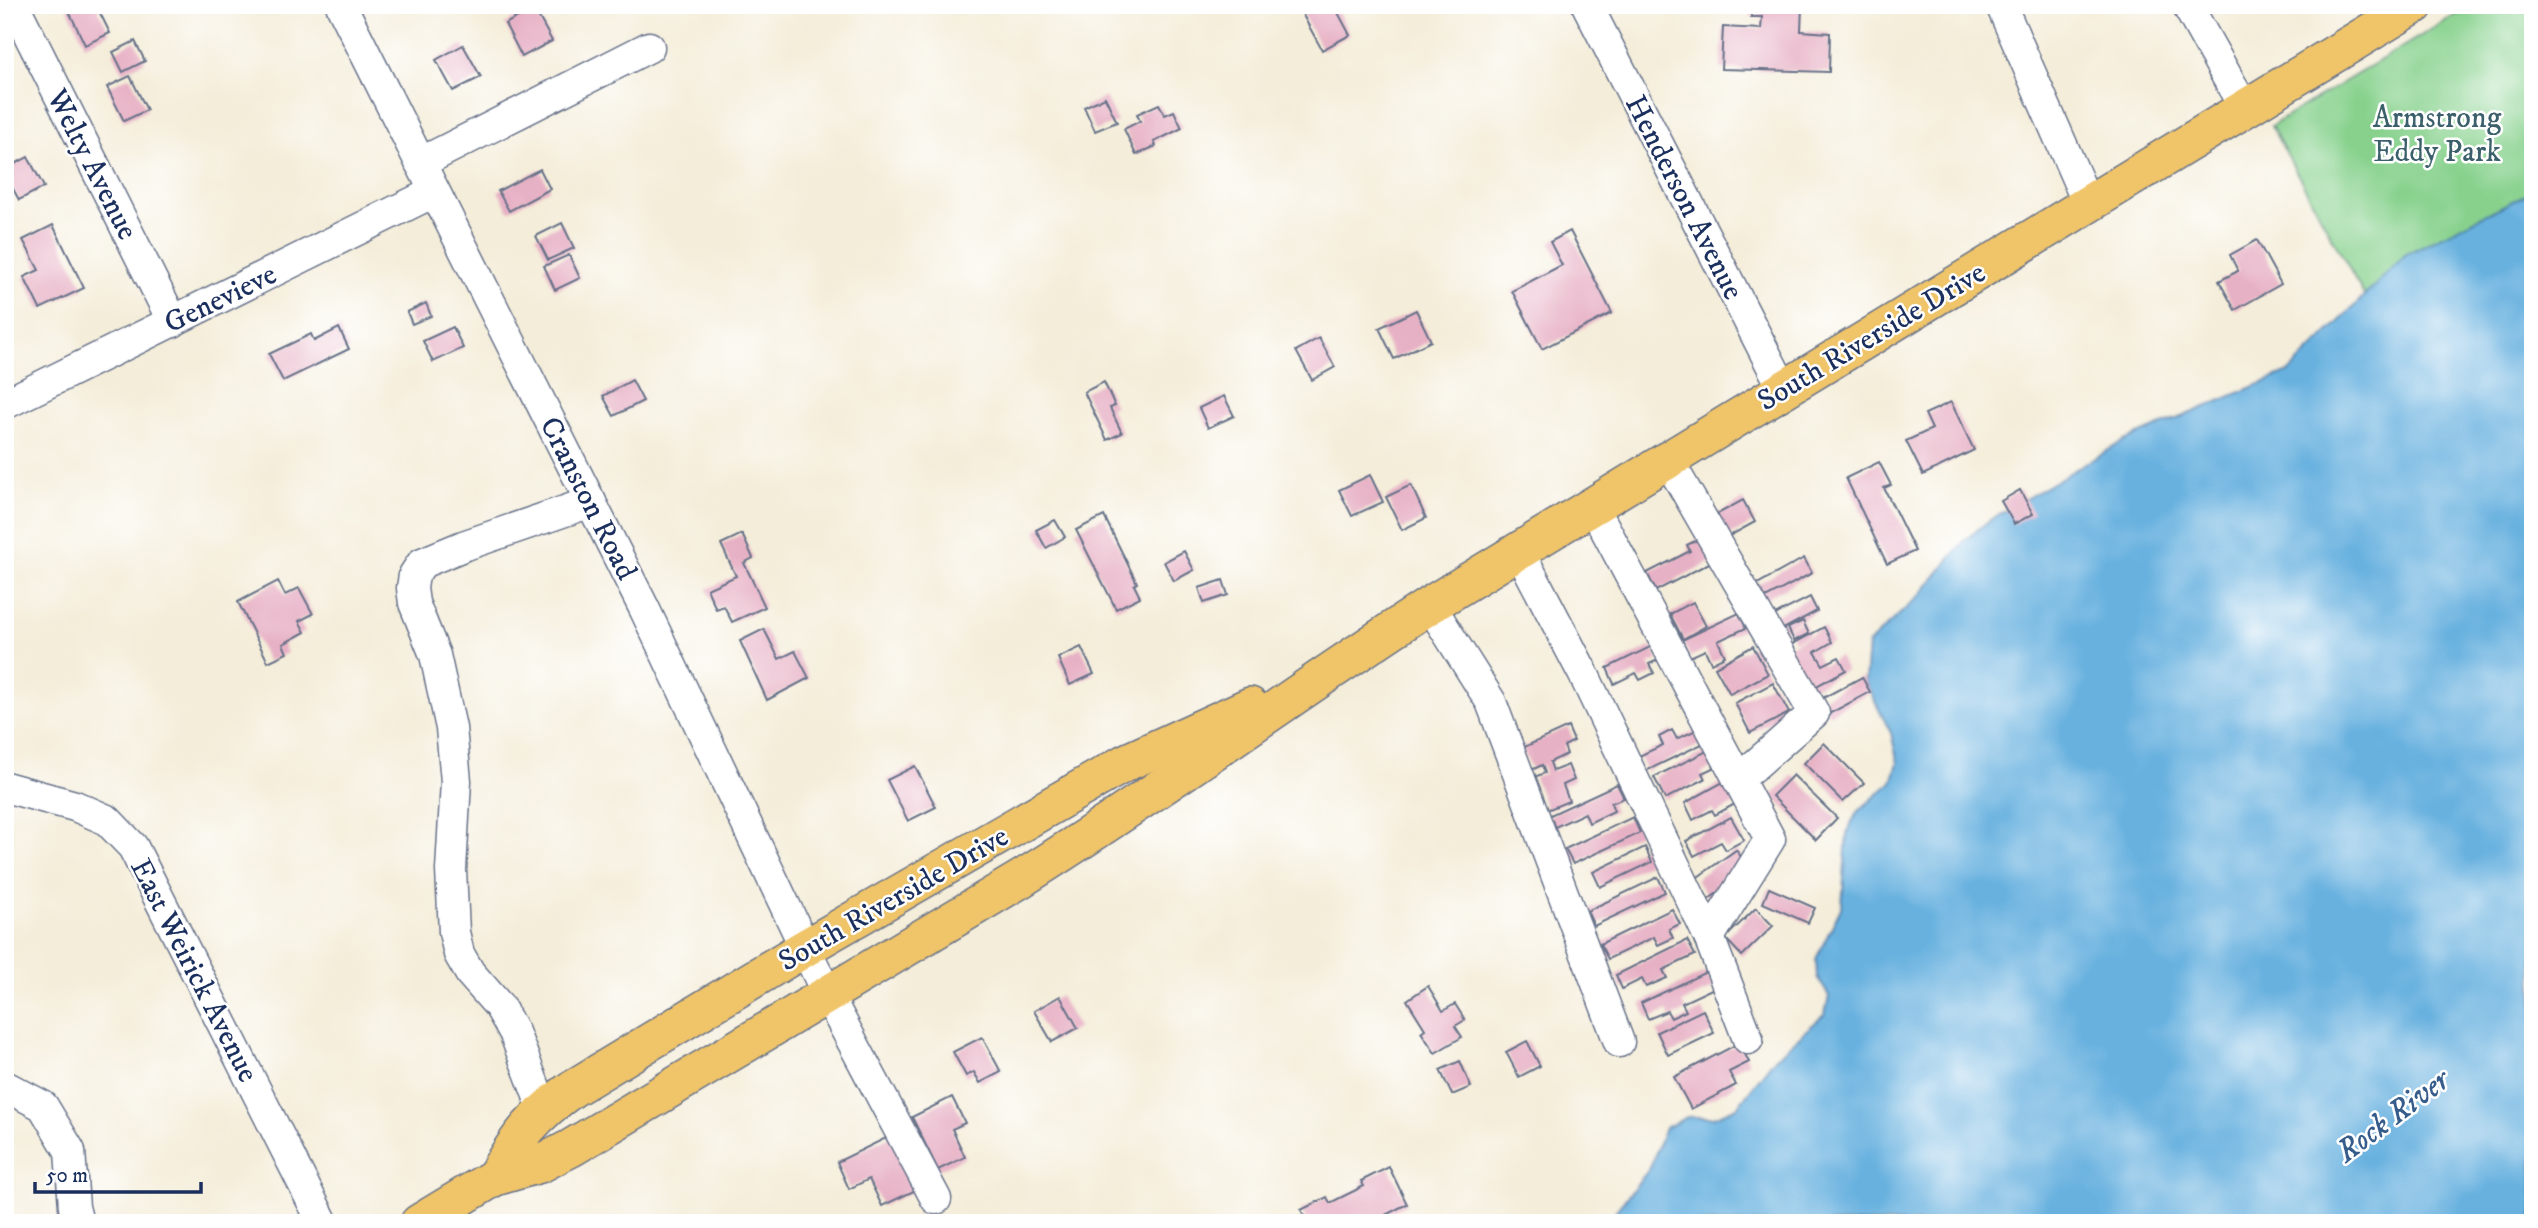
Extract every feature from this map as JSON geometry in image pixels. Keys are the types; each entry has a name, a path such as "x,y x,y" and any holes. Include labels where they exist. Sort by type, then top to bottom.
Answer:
{"main road":[{"name":"South Riverside Drive","path":"419,1223 495,1177 531,1168 571,1148 828,996 1083,840 1329,670 1430,605 2415,5"},
{"name":"South Riverside Drive","path":"495,1177 525,1128 547,1107 572,1089 805,948 1125,763 1329,670"}],"street":[{"name":"Welty Avenue","path":"14,5 173,322"},
{"name":"Cranston Road","path":"341,5 592,502 828,996 936,1199"},
{"name":"Henderson Avenue","path":"1587,5 1784,390"},
{"path":"2001,5 2088,204"},
{"path":"2187,5 2245,109"},
{"path":"420,163 649,47"},
{"name":"Genevieve","path":"5,404 434,192"},
{"path":"1668,460 1814,713 1738,780"},
{"path":"547,1107 539,1098 514,1032 499,1006 470,973 459,954 454,932 451,870 456,781 450,728 435,655 414,603 412,588 414,575 422,563 463,546 592,502"},
{"path":"1593,506 1770,839 1709,937"},
{"path":"1519,551 1583,673 1709,937 1748,1039"},
{"path":"1430,605 1491,702 1619,1042"},
{"name":"East Weirick Avenue","path":"5,787 75,806 107,820 133,847 323,1223"},
{"path":"5,1086 43,1106 70,1151 74,1207 78,1223"}],"green space":[{"name":"Armstrong Eddy Park","path":"2472,5 2533,5 2533,191 2406,254 2365,297 2271,126"}],"water":[{"name":"Rock River","path":"2533,191 2533,1223 1606,1223 1650,1168 1665,1128 1687,1117 1714,1117 1737,1107 1775,1058 1825,1014 1829,996 1817,977 1816,959 1842,906 1847,833 1857,812 1892,782 1898,763 1891,733 1865,682 1868,644 1921,594 1966,539 1991,519 2124,441 2289,372 2406,254"}],"building":[{"path":"66,5 96,5 110,33 85,45"},
{"path":"1304,5 1334,5 1350,35 1322,50 1299,8"},
{"path":"1751,5 1802,5 1801,31 1830,33 1829,72 1721,69 1723,27 1761,29 1762,17 1751,17"},
{"path":"534,8 552,41 522,57 505,24"},
{"path":"135,41 145,61 123,72 113,52"},
{"path":"463,45 481,77 453,91 436,60"},
{"path":"130,76 147,110 124,121 107,87"},
{"path":"1105,97 1117,122 1095,131 1084,107"},
{"path":"1159,104 1165,115 1174,111 1182,128 1154,142 1156,146 1136,155 1124,129 1140,121 1137,114"},
{"path":"28,157 44,187 19,200 11,185 5,188 5,169"},
{"path":"540,169 550,189 509,211 498,191"},
{"path":"562,223 574,248 548,260 536,236"},
{"path":"53,225 84,288 40,309 24,277 39,270 23,240"},
{"path":"1570,231 1612,313 1542,349 1512,291 1562,265 1550,242"},
{"path":"2257,240 2281,284 2235,310 2219,281 2238,271 2230,255"},
{"path":"569,255 580,278 555,290 544,266"},
{"path":"426,303 431,316 412,324 407,312"},
{"path":"1416,310 1431,341 1394,359 1379,328"},
{"path":"453,327 463,348 433,362 423,341"},
{"path":"339,328 349,349 283,381 269,354 311,334 314,341"},
{"path":"1319,338 1335,367 1312,380 1296,351"},
{"path":"632,380 643,401 614,416 603,396"},
{"path":"1104,382 1115,406 1110,408 1122,433 1107,440 1084,392"},
{"path":"1224,396 1234,416 1208,428 1199,408"},
{"path":"1951,402 1974,450 1923,475 1906,441 1932,429 1925,414"},
{"path":"1879,462 1891,485 1884,488 1915,551 1887,564 1846,478"},
{"path":"1370,475 1383,502 1352,516 1339,490"},
{"path":"1411,485 1426,518 1402,530 1386,497"},
{"path":"2020,490 2033,514 2014,524 2001,501"},
{"path":"1743,500 1755,522 1724,539 1712,517"},
{"path":"1104,516 1137,583 1134,585 1140,597 1116,609 1076,530"},
{"path":"1055,520 1065,537 1046,548 1036,530"},
{"path":"742,534 753,558 744,563 765,607 732,622 724,606 716,609 707,589 736,576 721,544"},
{"path":"1703,537 1715,560 1656,591 1647,573 1690,551 1687,545"},
{"path":"1184,551 1194,570 1174,581 1164,562"},
{"path":"1804,558 1812,573 1762,600 1754,586"},
{"path":"1223,580 1228,595 1204,603 1199,588"},
{"path":"278,581 285,595 299,588 313,614 299,621 305,632 283,644 287,653 268,662 238,602"},
{"path":"1810,597 1817,611 1776,633 1769,618"},
{"path":"1693,602 1706,626 1683,639 1670,614"},
{"path":"1739,613 1746,628 1718,641 1725,656 1711,663 1705,650 1690,657 1682,640"},
{"path":"1803,621 1809,634 1794,641 1788,628"},
{"path":"1824,627 1832,642 1815,652 1823,665 1839,657 1846,670 1811,689 1787,647"},
{"path":"764,629 779,659 795,651 809,678 767,700 740,641"},
{"path":"1652,646 1658,660 1649,664 1654,673 1640,680 1636,673 1614,684 1607,668"},
{"path":"1753,646 1768,674 1730,694 1715,667"},
{"path":"1081,647 1094,674 1070,685 1058,658"},
{"path":"1862,677 1870,692 1829,714 1821,699"},
{"path":"1773,683 1789,713 1750,733 1735,703"},
{"path":"1568,727 1574,741 1564,746 1567,754 1550,762 1553,771 1568,765 1574,780 1563,785 1569,801 1547,810 1534,777 1545,773 1542,765 1532,770 1522,748"},
{"path":"1672,730 1677,739 1696,730 1702,744 1646,771 1639,756 1663,745 1659,737"},
{"path":"1824,743 1864,783 1843,802 1804,763"},
{"path":"1709,750 1717,766 1702,773 1705,779 1665,799 1654,777"},
{"path":"915,766 936,807 908,821 887,780"},
{"path":"1793,775 1837,818 1816,840 1772,796"},
{"path":"1723,782 1735,804 1715,815 1712,810 1693,820 1685,803"},
{"path":"1617,784 1624,798 1611,803 1614,811 1589,823 1585,813 1553,828 1548,816"},
{"path":"1633,817 1640,833 1573,864 1565,849"},
{"path":"1731,817 1744,840 1726,850 1721,842 1694,856 1686,841"},
{"path":"1645,847 1652,862 1600,887 1593,872"},
{"path":"1736,850 1750,869 1709,899 1695,879"},
{"path":"1658,877 1665,892 1594,926 1587,911"},
{"path":"1769,888 1815,908 1808,923 1763,903"},
{"path":"1756,908 1773,926 1742,956 1725,938"},
{"path":"1672,909 1680,924 1669,929 1673,938 1658,945 1654,937 1608,959 1600,944"},
{"path":"1687,940 1695,955 1663,970 1667,978 1646,987 1642,979 1622,989 1616,975"},
{"path":"1706,972 1714,988 1682,1003 1686,1011 1671,1018 1667,1011 1648,1019 1641,1003"},
{"path":"1428,986 1443,1011 1455,1004 1465,1020 1455,1026 1462,1037 1435,1053 1421,1032 1425,1029 1407,1000"},
{"path":"1060,996 1078,1028 1052,1042 1034,1011"},
{"path":"1703,1010 1714,1033 1668,1055 1657,1032"},
{"path":"982,1037 1001,1072 980,1083 974,1072 966,1076 953,1052"},
{"path":"1527,1041 1540,1066 1519,1077 1506,1052"},
{"path":"1739,1043 1749,1062 1729,1072 1736,1085 1691,1109 1674,1077"},
{"path":"1460,1061 1471,1087 1452,1095 1440,1070"},
{"path":"952,1097 965,1123 952,1129 965,1157 938,1170 912,1117"},
{"path":"890,1136 916,1190 882,1206 869,1179 849,1189 837,1162"},
{"path":"1389,1167 1407,1204 1370,1223 1308,1223 1301,1210 1327,1197 1330,1203 1364,1186 1361,1181"}]}
